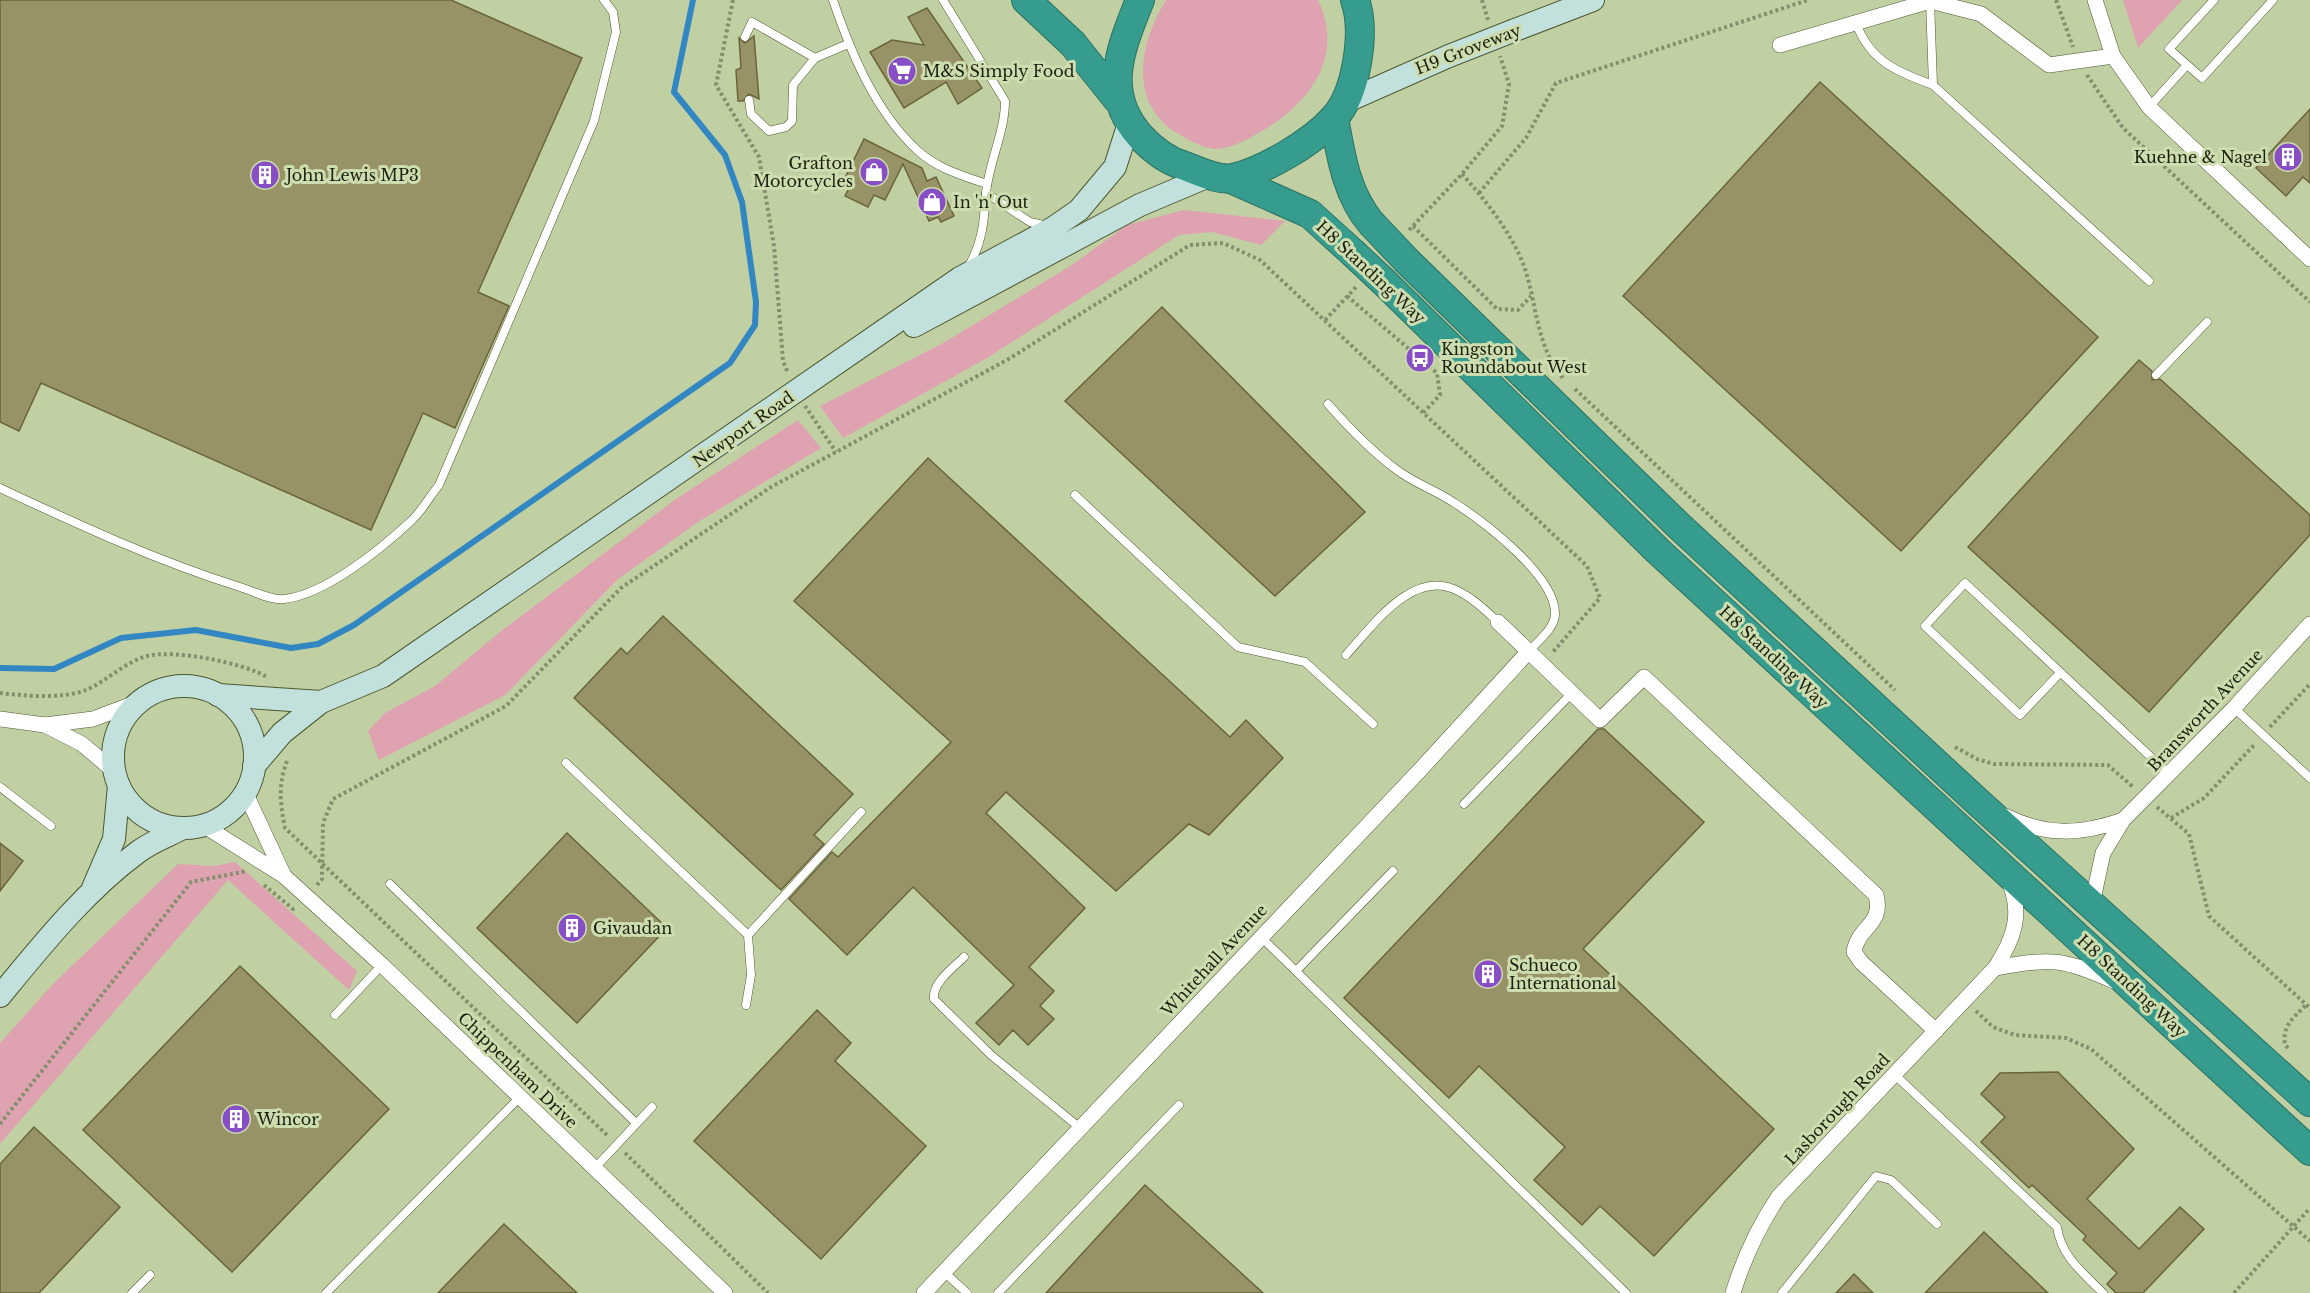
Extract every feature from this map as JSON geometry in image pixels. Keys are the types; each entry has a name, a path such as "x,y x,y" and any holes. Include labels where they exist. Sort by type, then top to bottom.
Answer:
{"highway":[{"path":"1026,0 1073,44 1123,111"},
{"path":"1123,111 1121,46 1140,0"},
{"path":"1221,177 1275,161 1340,110 1356,66 1360,14 1355,0"},
{"name":"H8 Standing Way","path":"1340,110 1348,183 1361,211 1408,262 1679,526 1980,804 2310,1102"},
{"name":"H8 Standing Way","path":"1123,111 1149,146 1174,163 1221,177 1310,214 1384,282 1659,551 2310,1150"}],"street":[{"name":"H9 Groveway","path":"1340,110 1449,56 1593,0"},
{"path":"2095,0 2113,56 2149,107 2310,259"},
{"path":"1780,45 1930,1 1981,14 2049,65 2113,56"},
{"name":"Newport Road","path":"254,766 282,733 321,702 383,676 960,278 1053,228 1079,210 1115,167 1123,111"},
{"path":"795,393 977,290 1107,222 1221,177"},
{"path":"1498,622 1600,720 1644,678 1876,895 1879,908 1875,920 1856,939 1854,952 1861,962 1936,1031"},
{"name":"Bransworth Avenue","path":"2092,904 2103,853 2123,820 2234,708 2310,624"},
{"name":"Whitehall Avenue","path":"924,1293 1529,651"},
{"path":"0,718 45,725 93,719 138,702 156,691 177,686 198,687 218,694 235,708 247,725 254,745 254,766 245,792 234,807 220,818 193,826 139,851 90,895 40,947 0,996"},
{"name":"Newport Road","path":"218,694 269,700 321,702"},
{"path":"90,895 114,839 116,778 113,752 116,733 125,716 138,702"},
{"path":"45,725 82,744 116,778 130,803 145,816 163,825 193,826"},
{"name":"Chippenham Drive","path":"245,792 284,876"},
{"name":"Bransworth Avenue","path":"1980,804 2026,825 2046,830 2074,833 2123,820"},
{"name":"Chippenham Drive","path":"193,826 284,876 382,965 726,1293"},
{"name":"Lasborough Road","path":"1733,1293 1746,1252 1760,1224 1779,1196 1995,968 2007,951 2016,923 2014,895 2004,869"},
{"path":"1995,968 2045,960 2073,963 2141,993"}],"lane":[{"path":"0,488 132,549 198,574 282,600 305,594 369,556 413,519 439,485 594,121 616,32 613,12 604,0"},
{"path":"833,0 848,44 896,127 919,152 986,189 1030,222 1053,228"},
{"path":"943,0 1005,101 1005,117 986,189 984,226 977,252 960,278"},
{"path":"2214,0 2169,49 2202,78 2273,0"},
{"path":"1930,1 1933,85"},
{"path":"745,37 752,22 816,58"},
{"path":"1856,23 1862,42 1892,70 1933,85 2150,281"},
{"path":"749,100 751,114 770,131 786,127 792,121 793,85 816,58 848,44"},
{"path":"2149,107 2186,66"},
{"path":"2156,375 2207,322"},
{"path":"1328,404 1378,455 1400,472 1469,514 1513,550 1539,576 1549,590 1555,615 1553,624 1529,651"},
{"path":"1075,495 1238,647 1305,662 1373,724"},
{"path":"2060,673 2020,715 1925,626 1965,583 2169,774"},
{"path":"1346,655 1403,597 1425,586 1440,585 1456,590 1498,622"},
{"path":"1464,804 1572,693"},
{"path":"2234,708 2310,778"},
{"path":"566,763 748,935 751,975 746,1005"},
{"path":"0,788 51,826"},
{"path":"748,935 861,812"},
{"path":"1296,971 1393,871"},
{"path":"390,884 636,1124"},
{"path":"1261,937 1626,1293"},
{"path":"964,957 938,984 933,992 934,999 991,1055 1080,1128"},
{"path":"336,1015 382,965"},
{"path":"1894,1074 2057,1227 2059,1242 2068,1257 2103,1293"},
{"path":"326,1293 520,1096"},
{"path":"998,1293 1179,1105"},
{"path":"595,1168 652,1107"},
{"path":"1782,1293 1876,1176 1891,1180 1937,1224"},
{"path":"944,1272 967,1293"},
{"path":"132,1293 150,1275"}],"path":[{"path":"733,0 716,86 759,157 774,246 783,361 795,393 836,452"},
{"path":"1482,0 1489,21"},
{"path":"1479,193 1526,138 1556,83 1808,0"},
{"path":"2056,0 2068,37 2092,84 2123,128 2310,302"},
{"path":"1499,52 1509,84 1502,126 1462,174 1479,193 1518,252 1547,355 1563,378 1902,697"},
{"path":"1413,226 1497,309 1518,310 1531,296"},
{"path":"0,1124 191,882 247,871 292,909 307,897 322,879 323,823 333,799 506,706 621,588 771,487 1007,360 1190,245 1223,243 1260,260 1587,566 1600,598 1542,664"},
{"path":"1347,296 1437,373 1440,395 1424,413"},
{"path":"0,693 30,697 85,690 146,656 182,655 239,666 267,676 269,700"},
{"path":"2171,818 2204,798 2310,684"},
{"path":"282,733 293,745 280,779 280,804 285,828 322,866 386,921 768,1293"},
{"path":"1954,746 1977,759 1994,764 2108,765 2189,834 2209,916 2308,1007 2290,1021 2283,1034 2285,1046 2293,1053"},
{"path":"1965,1000 1994,1027 2015,1035 2066,1038 2091,1049 2310,1241"},
{"path":"2234,1293 2310,1208"}],"shaded area":[{"path":"1166,0 1318,0 1325,21 1327,40 1325,59 1318,76 1295,107 1279,120 1245,140 1215,149 1190,140 1161,120 1151,106 1145,89 1143,71 1149,35"},
{"path":"2123,0 2182,0 2138,48"},
{"path":"1184,210 1285,221 1261,245 1212,232 1179,235 987,358 843,438 820,406 945,342 1072,265 1127,225"},
{"path":"798,420 821,448 698,522 618,579 505,695 379,760 368,731 385,713 435,686 500,632 676,499"},
{"path":"235,862 357,971 349,990 228,880 0,1144 0,1043 53,984 178,864 214,866"}],"building":[{"name":"John Lewis MP3","path":"0,0 451,0 582,58 478,292 509,306 455,428 423,413 371,530 41,383 19,431 0,422"},
{"path":"927,8 982,88 958,104 946,82 904,108 870,52 892,40 924,45 908,17"},
{"path":"754,36 759,99 749,94 743,101 738,101 736,70 741,68 739,38 745,43"},
{"path":"1820,82 2098,337 1901,551 1623,296"},
{"name":"Kuehne & Nagel","path":"2310,109 2310,183 2303,177 2286,196 2256,168"},
{"path":"864,139 922,168 927,181 936,177 954,216 941,222 938,217 929,221 903,164 885,200 874,195 868,207 845,196 852,182 845,178"},
{"path":"1162,307 1365,512 1275,596 1065,401"},
{"path":"2139,360 2152,371 2152,380 2160,379 2310,515 2310,535 2149,712 1968,547"},
{"path":"928,458 1230,737 1246,720 1283,758 1209,835 1189,824 1116,891 1006,792 986,813 1085,908 1029,967 1054,991 1040,1006 1054,1019 1028,1045 1013,1030 999,1045 976,1023 1014,985 913,887 847,955 789,899 832,852 838,857 951,742 794,601"},
{"path":"663,616 853,794 814,835 824,844 781,890 574,698 621,648 627,654"},
{"name":"Schueco International","path":"1598,729 1604,729 1704,822 1583,949 1774,1129 1654,1256 1600,1206 1582,1225 1534,1180 1565,1147 1479,1066 1449,1098 1344,998"},
{"name":"Givaudan","path":"567,833 667,928 577,1023 477,928"},
{"path":"0,843 23,861 0,891"},
{"name":"Wincor","path":"240,966 389,1109 232,1272 83,1130"},
{"path":"817,1010 851,1043 835,1061 926,1146 821,1259 694,1141"},
{"path":"2058,1072 2134,1149 2087,1199 2139,1249 2180,1207 2204,1229 2143,1293 2116,1293 2107,1284 2117,1273 2083,1240 2086,1236 2032,1185 2029,1188 1981,1142 2005,1117 1981,1094 2000,1073"},
{"path":"34,1127 120,1207 39,1293 0,1293 0,1164"},
{"path":"1145,1185 1263,1293 1046,1293"},
{"path":"504,1224 577,1293 438,1293"},
{"path":"1984,1232 2048,1293 1925,1293"},
{"path":"1854,1274 1873,1293 1836,1293"}],"waterway":[{"path":"0,668 54,669 121,638 196,630 291,648 318,644 354,625 730,363 755,325 756,302 742,202 725,155 674,92 693,0"}],"place":[{"name":"M&S Simply Food","path":"902,71"},
{"name":"Kuehne & Nagel","path":"2288,157"},
{"name":"Grafton Motorcycles","path":"874,172"},
{"name":"John Lewis MP3","path":"265,175"},
{"name":"In 'n' Out","path":"932,202"},
{"name":"Kingston Roundabout West","path":"1420,358"},
{"name":"Givaudan","path":"572,928"},
{"name":"Schueco International","path":"1488,974"},
{"name":"Wincor","path":"236,1119"}]}
